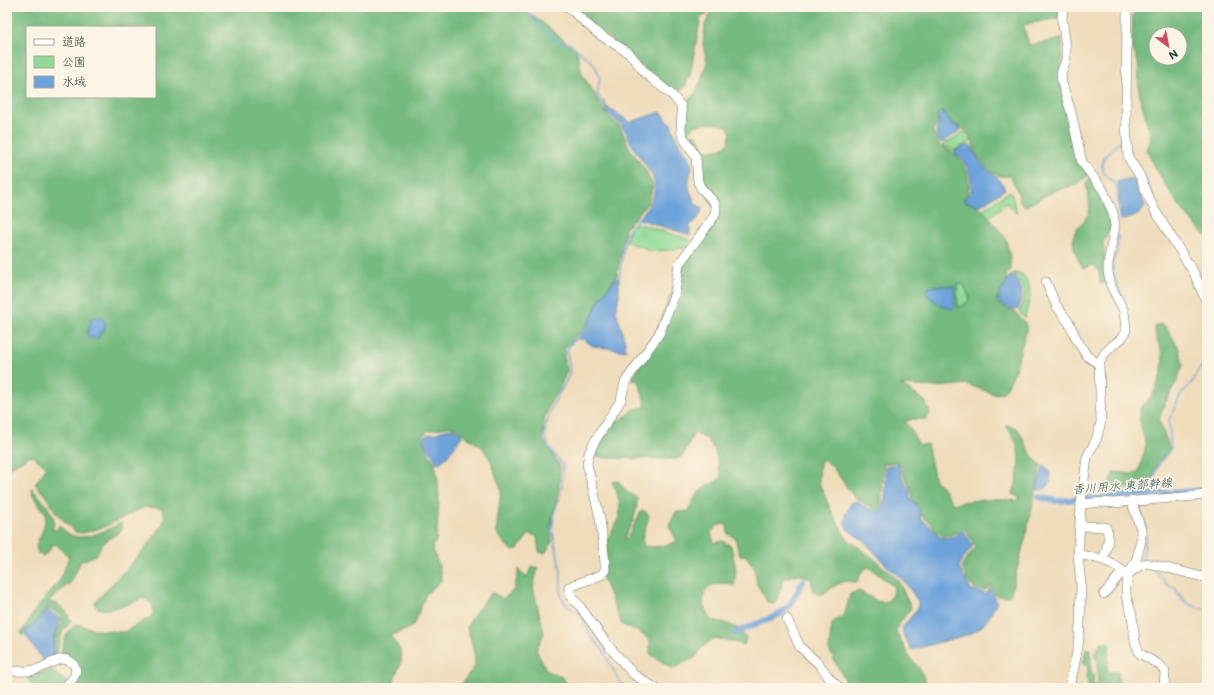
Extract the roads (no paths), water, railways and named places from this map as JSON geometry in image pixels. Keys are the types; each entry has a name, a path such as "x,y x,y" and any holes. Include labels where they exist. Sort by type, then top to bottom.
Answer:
{"street":[{"path":"568,7 596,32 630,54 645,73 673,96 681,106 682,137 696,157 698,182 701,188 714,202 716,208 715,215 680,264 675,294 659,334 624,382 621,400 589,453 587,464 600,518 605,570 601,575 569,587 570,597 579,605 607,644 633,674 654,688"},
{"path":"1063,7 1062,19 1066,46 1066,60 1061,73 1062,83 1072,112 1082,162 1100,186 1113,213 1115,226 1108,264 1108,272 1112,286 1124,311 1126,330 1122,338 1104,354 1099,364 1101,422 1096,440 1087,457 1078,555 1081,586 1080,626 1077,654 1068,688"},
{"path":"1127,7 1126,123 1128,157 1140,176 1147,195 1157,214 1194,274 1207,303"},
{"path":"1046,282 1056,305 1069,323 1077,340 1088,356 1099,364"},
{"path":"1082,501 1113,503 1132,500 1207,495"},
{"path":"1104,594 1125,573 1137,558 1141,540 1141,529 1132,506 1132,500"},
{"path":"1080,526 1105,527 1108,530 1108,539 1103,560"},
{"path":"1078,555 1090,555 1103,560 1125,573"},
{"path":"1125,573 1146,563 1207,578"},
{"path":"1125,573 1126,596 1132,615 1135,641 1139,653 1162,666 1164,672 1164,688"},
{"path":"787,619 800,647 819,664 840,688"},
{"path":"7,671 34,670 63,659 68,660 75,667 76,671 75,676 64,688"}],"water":[{"path":"603,101 607,107 630,122 661,112 671,124 676,138 690,159 692,167 689,179 689,189 695,203 702,208 699,216 690,225 690,235 639,219 648,207 654,194 655,185 652,175 632,145 620,123 607,113"},
{"path":"943,112 952,124 959,127 961,130 942,143 939,141 936,132 939,123 938,116"},
{"path":"967,145 971,146 981,163 1001,181 1005,189 979,206 965,201 964,199 971,193 969,170 955,151"},
{"path":"1133,178 1145,206 1139,214 1124,220 1121,219 1119,187 1117,182"},
{"path":"1013,275 1022,291 1020,304 1016,310 1000,304 998,298 1010,276"},
{"path":"619,277 619,296 616,311 625,341 626,351 593,346 583,339 579,340 578,337 589,324 598,303 615,279"},
{"path":"933,286 954,286 955,307 953,309 943,307 928,296 926,291 928,288"},
{"path":"101,316 106,324 103,332 99,333 99,338 88,338 87,333 91,323 90,318"},
{"path":"452,428 460,432 462,436 447,457 438,464 425,444 424,439 428,434 437,433"},
{"path":"897,464 902,469 901,475 911,493 909,497 919,509 921,519 929,525 936,534 942,538 952,537 963,530 973,546 962,560 959,567 970,589 987,594 990,588 997,602 992,613 983,625 970,634 912,650 904,637 902,628 918,608 918,601 901,578 888,567 863,540 847,529 845,523 846,514 851,503 856,501 872,510 878,511 884,502 886,490 886,466"},
{"path":"1044,465 1050,473 1050,482 1046,488 1036,490"},
{"path":"47,610 58,617 61,621 54,636 52,658 44,662 25,634 26,631 33,626"}],"waterway":[{"path":"523,7 549,35 562,43 571,44 595,65 600,79 597,94 605,106"},
{"path":"1119,221 1117,187 1104,173 1102,163 1107,154 1123,139"},
{"path":"1145,177 1154,199"},
{"path":"619,278 626,233 640,216 642,217"},
{"path":"1118,235 1117,252 1113,261 1113,273 1122,297"},
{"path":"1204,306 1207,314"},
{"path":"578,338 572,343 567,351 570,369 569,374 551,410 545,430 547,443 563,465 562,490 555,510 552,529 561,571 561,597 568,606 581,615 592,638 603,650 619,681 626,688"},
{"path":"1152,483 1160,462 1171,449 1169,420 1180,396 1193,381 1199,369 1207,362"},
{"path":"1104,374 1105,379"},
{"name":"香川用水 東部幹線","path":"1039,497 1056,501 1207,490"},
{"path":"1141,507 1140,510 1146,527 1143,558 1145,561"},
{"path":"1153,569 1167,584 1175,588 1188,604 1207,610"},
{"name":"香川用水 東部幹線","path":"735,633 780,614 790,605 803,581"}]}
